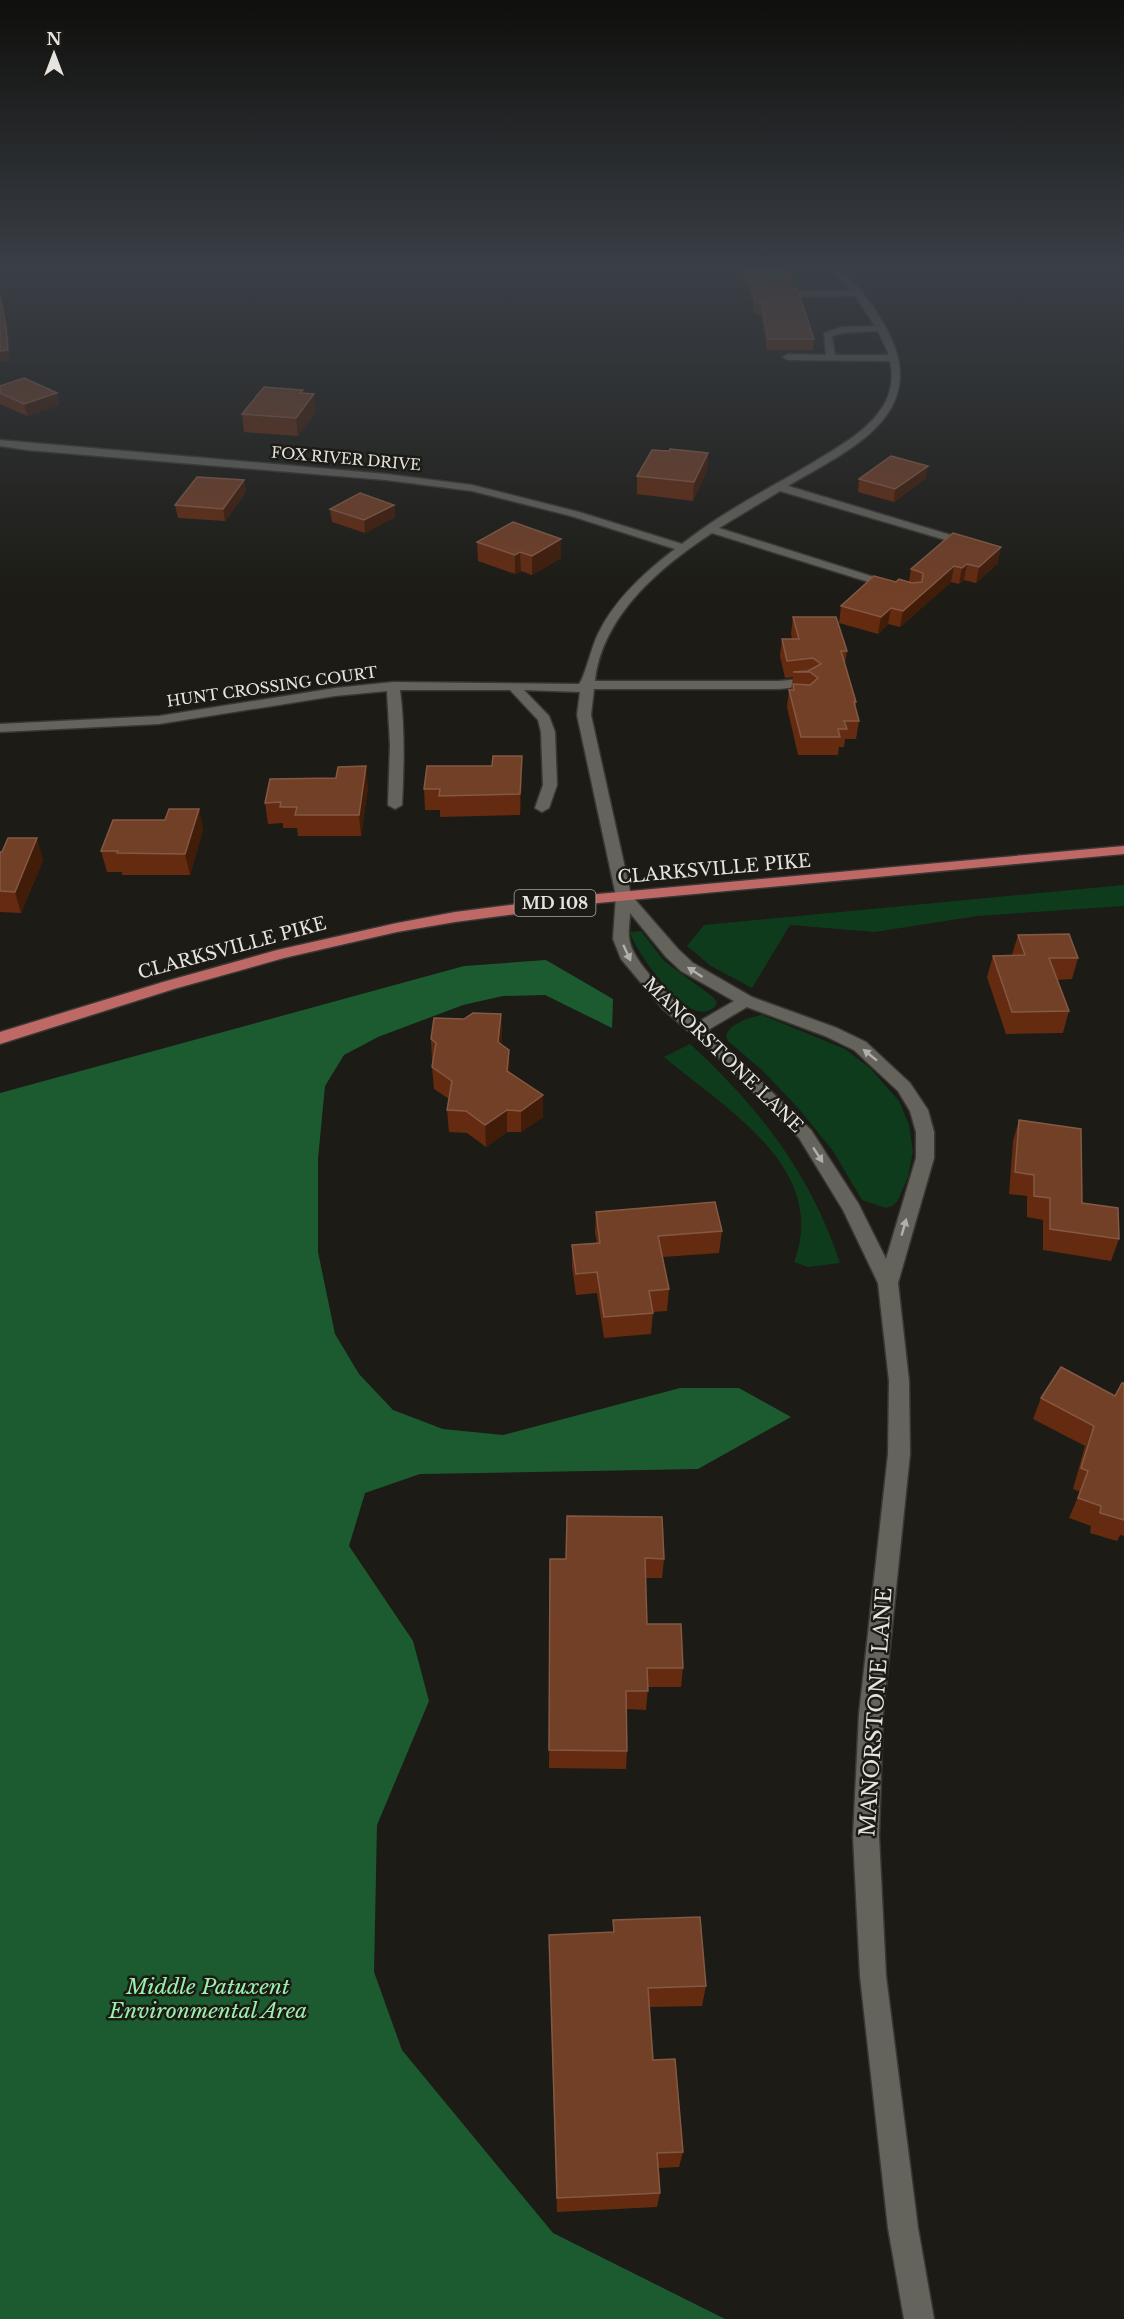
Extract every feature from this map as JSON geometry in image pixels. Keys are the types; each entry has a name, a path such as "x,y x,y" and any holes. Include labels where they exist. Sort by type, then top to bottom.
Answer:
{"main road":[{"name":"CLARKSVILLE PIKE","path":"0,1038 149,991 328,942 464,915 624,897 1124,850"}],"street":[{"path":"624,897 586,734 584,690 590,666 611,619 629,596 681,547 845,447 879,418 891,403 896,379"},
{"name":"FOX RIVER DRIVE","path":"0,443 386,477 472,488 575,514 681,547"},
{"path":"780,487 980,547"},
{"path":"711,529 904,591"},
{"path":"393,686 397,712 398,761 395,805"},
{"name":"HUNT CROSSING COURT","path":"0,728 97,725 183,717 315,695 393,686 516,686 584,690 810,689"},
{"path":"516,686 517,690 544,719 548,732 550,785 543,808"},
{"name":"MANORSTONE LANE","path":"624,897 687,967 746,1001 831,1032 860,1046 904,1087 919,1110 925,1132 925,1158 888,1283"},
{"name":"MANORSTONE LANE","path":"624,897 621,939 629,959 643,979 669,1005 698,1029 805,1134 851,1208 888,1283 901,1415 899,1454 871,1714 866,1836 873,1976 903,2228 919,2319"},
{"path":"698,1029 746,1001"}],"green space":[{"path":"1124,885 1124,906 977,916 875,932 790,925 752,988 711,966 687,946 704,925"},
{"path":"641,931 664,961 713,997 717,1002 715,1007 702,1012 697,1011 688,1007 668,989 648,965 630,932"},
{"name":"Middle Patuxent Environmental Area","path":"546,960 613,999 612,1028 545,995 503,996 463,1005 378,1037 344,1055 325,1086 318,1159 318,1252 335,1334 359,1374 393,1410 443,1429 503,1435 680,1388 739,1388 791,1417 698,1469 420,1474 365,1493 349,1546 413,1641 429,1701 377,1825 374,1972 402,2050 553,2233 725,2319 0,2319 0,1093 464,966"},
{"path":"762,1015 845,1049 870,1068 899,1101 909,1125 913,1151 908,1177 897,1202 892,1206 886,1208 862,1200 833,1151 799,1109 763,1071 728,1041 726,1036 731,1028 746,1019"},
{"path":"690,1044 738,1092 780,1143 814,1200 840,1263 808,1267 794,1262 801,1228 797,1197 785,1169 765,1143 741,1119 664,1057"}],"building":[{"path":"27,379 57,393 24,404 0,393 0,386"},
{"path":"264,387 303,390 300,393 314,394 296,418 242,414"},
{"path":"670,449 708,453 694,482 637,476 652,450 669,451"},
{"path":"891,456 928,466 895,489 859,479"},
{"path":"197,477 244,480 223,509 175,505"},
{"path":"360,493 394,505 364,520 330,509"},
{"path":"513,522 561,539 532,556 520,552 515,555 477,542"},
{"path":"953,533 1001,547 979,567 967,564 962,568 954,566 903,611 891,608 881,617 841,606 874,576 896,582 899,579 912,583 922,582 923,573 911,569"},
{"path":"793,617 836,617 847,651 841,651 856,702 854,702 859,721 844,721 847,729 838,729 840,737 801,737 789,690 794,690 793,684 810,685 818,678 810,672 793,672 808,671 821,664 813,658 787,661 782,639 799,639"},
{"path":"493,756 522,756 520,794 439,796 440,789 424,789 427,766 492,766"},
{"path":"366,766 359,815 295,815 297,807 280,807 281,802 265,803 270,779 336,778 338,767"},
{"path":"169,809 199,809 185,854 101,851 113,820 165,820"},
{"path":"8,838 37,838 15,892 0,891 0,852"},
{"path":"1069,934 1078,958 1049,958 1069,1011 1012,1012 993,956 1025,955 1018,935"},
{"path":"473,1013 501,1014 498,1042 509,1050 507,1071 543,1095 521,1111 507,1110 485,1125 466,1111 447,1110 452,1081 432,1067 436,1043 431,1039 434,1018 464,1019"},
{"path":"1019,1120 1081,1129 1082,1203 1118,1208 1119,1239 1050,1229 1050,1198 1034,1196 1034,1175 1015,1172"},
{"path":"715,1202 722,1231 658,1236 669,1289 649,1291 653,1313 604,1317 597,1272 576,1274 572,1245 600,1243 596,1212"},
{"path":"1061,1367 1115,1396 1124,1383 1124,1520 1100,1513 1101,1506 1078,1498 1088,1471 1081,1468 1094,1426 1041,1398"},
{"path":"567,1516 662,1517 664,1559 645,1558 647,1624 681,1624 683,1668 647,1668 648,1691 626,1691 627,1751 549,1750 550,1559 566,1559"},
{"path":"700,1917 706,1986 648,1988 653,2060 675,2059 683,2152 657,2153 660,2193 557,2198 549,1935 614,1932 613,1920"}]}
